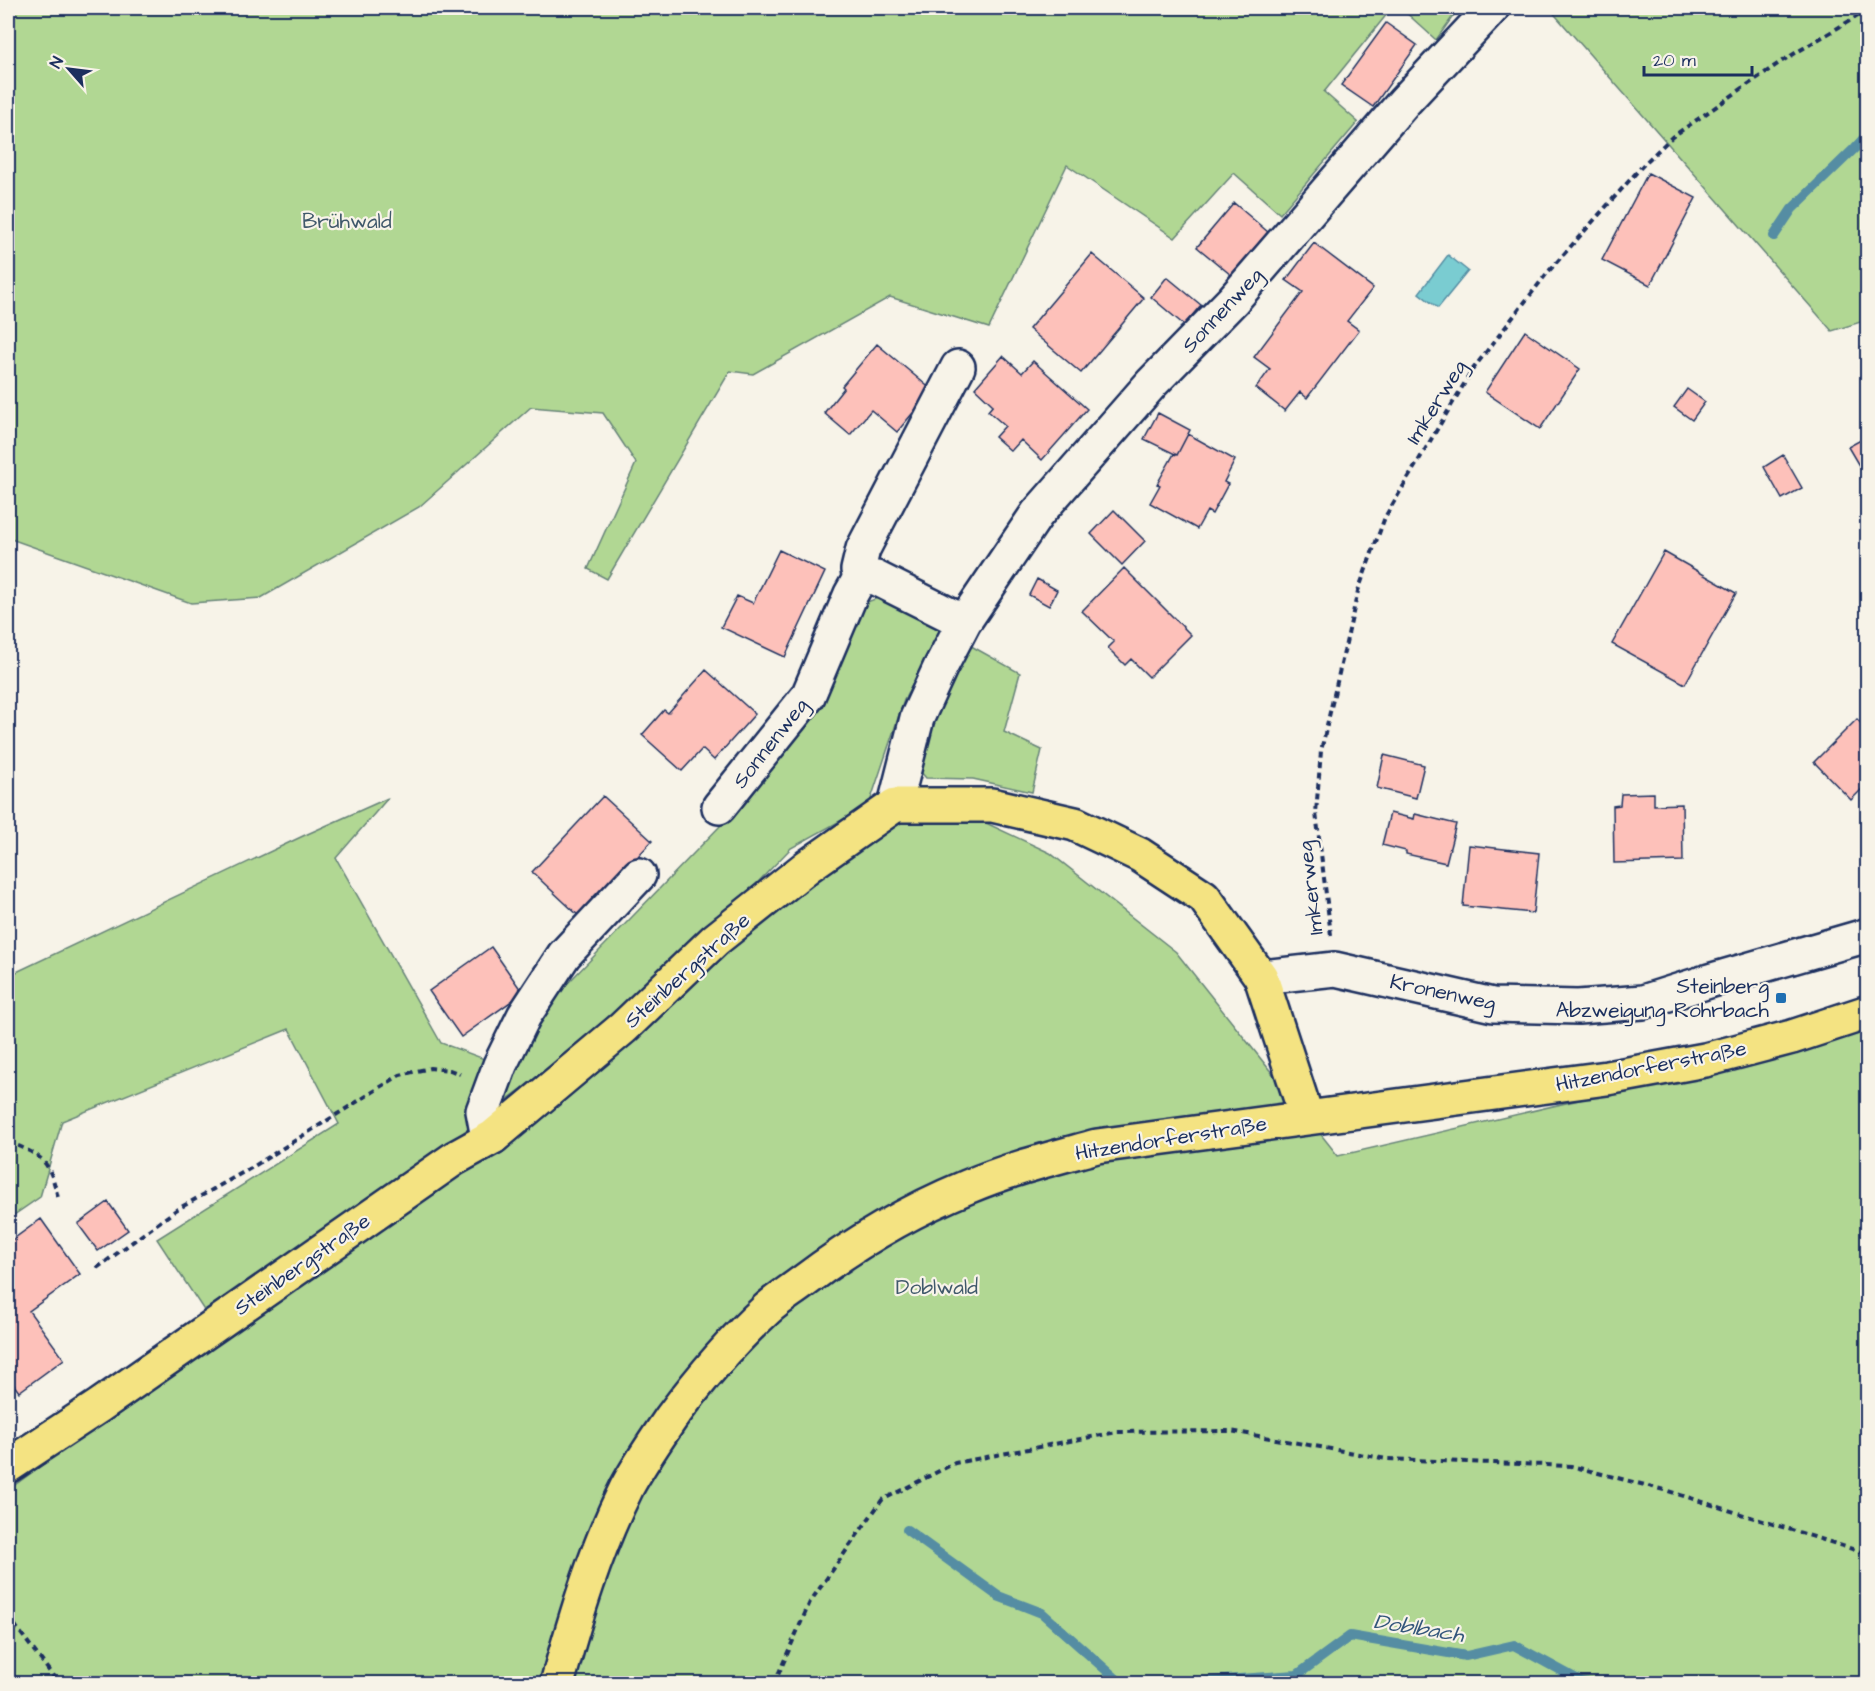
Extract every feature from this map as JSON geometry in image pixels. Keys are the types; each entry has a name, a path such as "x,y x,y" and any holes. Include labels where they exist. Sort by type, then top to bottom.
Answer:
{"main road":[{"path":"895,805 992,805 1075,824 1140,855 1204,897 1261,976 1307,1118"},
{"name":"Steinbergstraße","path":"8,1466 455,1158 493,1137 623,1028 715,940 808,866 895,805"},
{"name":"Hitzendorferstraße","path":"557,1683 581,1598 597,1554 628,1486 658,1436 692,1389 725,1350 777,1302 821,1268 911,1213 968,1186 1097,1146 1607,1078 1705,1060 1792,1037 1868,1012"}],"street":[{"name":"Sonnenweg","path":"895,805 917,718 940,668 964,622 1044,505 1152,384 1233,300 1404,102 1492,8"},
{"name":"Sonnenweg","path":"719,807 808,696 854,586 860,578 858,570 863,549 958,367"},
{"path":"860,578 876,578 964,622"},
{"path":"493,1137 486,1127 483,1111 500,1065 524,1016 564,954 639,874"},
{"name":"Kronenweg","path":"1261,976 1335,969 1492,1005 1578,1007 1643,1002 1868,935"}],"path":[{"name":"Imkerweg","path":"1335,969 1316,813 1322,751 1358,591 1385,516 1473,369 1548,272 1644,164 1672,137 1782,61 1868,10"},
{"path":"97,1268 176,1210 251,1168 400,1075 430,1068 450,1070 490,1090"},
{"path":"8,1142 25,1149 47,1163 58,1198"},
{"path":"774,1683 810,1602 882,1500 955,1463 1117,1432 1231,1431 1387,1459 1571,1466 1668,1491 1868,1554"},
{"path":"8,1616 59,1683"}],"green space":[{"name":"Brühwald","path":"8,8 1392,8 1324,92 1358,122 1280,214 1234,173 1175,238 1067,165 989,328 890,297 753,374 730,371 607,579 588,569 636,463 603,413 531,407 419,507 261,598 191,603 8,538"},
{"path":"1401,8 1459,8 1436,40"},
{"path":"1549,8 1867,8 1867,320 1832,331"},
{"path":"883,596 942,630 904,700 869,805 791,848 734,907 552,1066 429,1158 207,1315 157,1239 339,1124 289,1029 62,1121 40,1197 8,1219 8,976 388,798 336,858 441,1043 484,1059 569,982 723,823 817,713 859,605"},
{"path":"964,642 1020,673 1004,732 1042,750 1032,792 973,779 926,778 914,764"},
{"name":"Doblwald","path":"897,823 986,823 1050,853 1176,952 1338,1156 1824,1043 1867,1027 1867,1683 8,1683 8,1490 493,1137 742,931"}],"water":[{"path":"1448,255 1468,271 1438,308 1419,293"}],"building":[{"path":"1386,23 1417,45 1373,107 1341,85"},
{"path":"1648,173 1696,198 1650,285 1602,260"},
{"path":"1234,203 1268,232 1231,275 1197,247"},
{"path":"1314,243 1373,288 1347,321 1359,330 1307,398 1300,392 1285,411 1256,388 1270,369 1254,357 1303,292 1286,280"},
{"path":"1092,254 1144,298 1081,373 1029,329"},
{"path":"1167,277 1201,305 1184,325 1151,297"},
{"path":"1525,331 1580,369 1540,429 1485,392"},
{"path":"877,344 932,390 897,432 871,410 850,435 824,413 844,388 842,386"},
{"path":"1003,356 1022,373 1033,361 1087,409 1042,460 1021,440 1011,451 995,437 1005,426 988,411 993,405 975,388"},
{"path":"1687,389 1705,402 1692,420 1674,407"},
{"path":"1158,413 1190,430 1177,455 1144,439"},
{"path":"1188,434 1235,460 1224,482 1228,484 1212,514 1207,511 1197,529 1150,503 1160,485 1157,484"},
{"path":"1868,436 1868,481 1848,447"},
{"path":"1783,455 1802,488 1782,499 1764,467"},
{"path":"1114,510 1145,541 1122,565 1091,534"},
{"path":"779,550 825,572 785,657 721,627 737,596 753,603"},
{"path":"1664,552 1736,593 1685,684 1612,644"},
{"path":"1124,568 1191,635 1149,677 1131,659 1125,665 1108,648 1114,642 1082,611"},
{"path":"1037,579 1057,590 1049,606 1029,595"},
{"path":"706,670 755,714 714,760 702,749 682,771 642,735 664,710 668,713"},
{"path":"1857,719 1868,731 1868,783 1851,800 1814,762"},
{"path":"1384,755 1424,765 1416,798 1377,788"},
{"path":"1654,793 1654,805 1682,804 1683,861 1614,863 1613,806 1620,805 1621,794"},
{"path":"603,796 652,841 581,918 532,872"},
{"path":"1390,813 1414,819 1415,814 1456,824 1446,863 1406,854 1406,851 1382,845"},
{"path":"1469,845 1539,853 1533,913 1463,906"},
{"path":"491,947 523,993 461,1037 429,991"},
{"path":"108,1202 128,1230 98,1251 78,1224"},
{"path":"41,1219 80,1274 29,1311 64,1359 19,1392 8,1377 8,1243"}],"waterway":[{"path":"1774,236 1792,209 1868,134"},
{"name":"Doblbach","path":"907,1530 998,1596 1042,1613 1122,1684"},
{"name":"Doblbach","path":"1167,1684 1297,1675 1350,1636 1466,1656 1514,1645 1582,1682 1596,1684"}],"place":[{"name":"Steinberg Abzweigung Rohrbach","path":"1781,998"}]}
